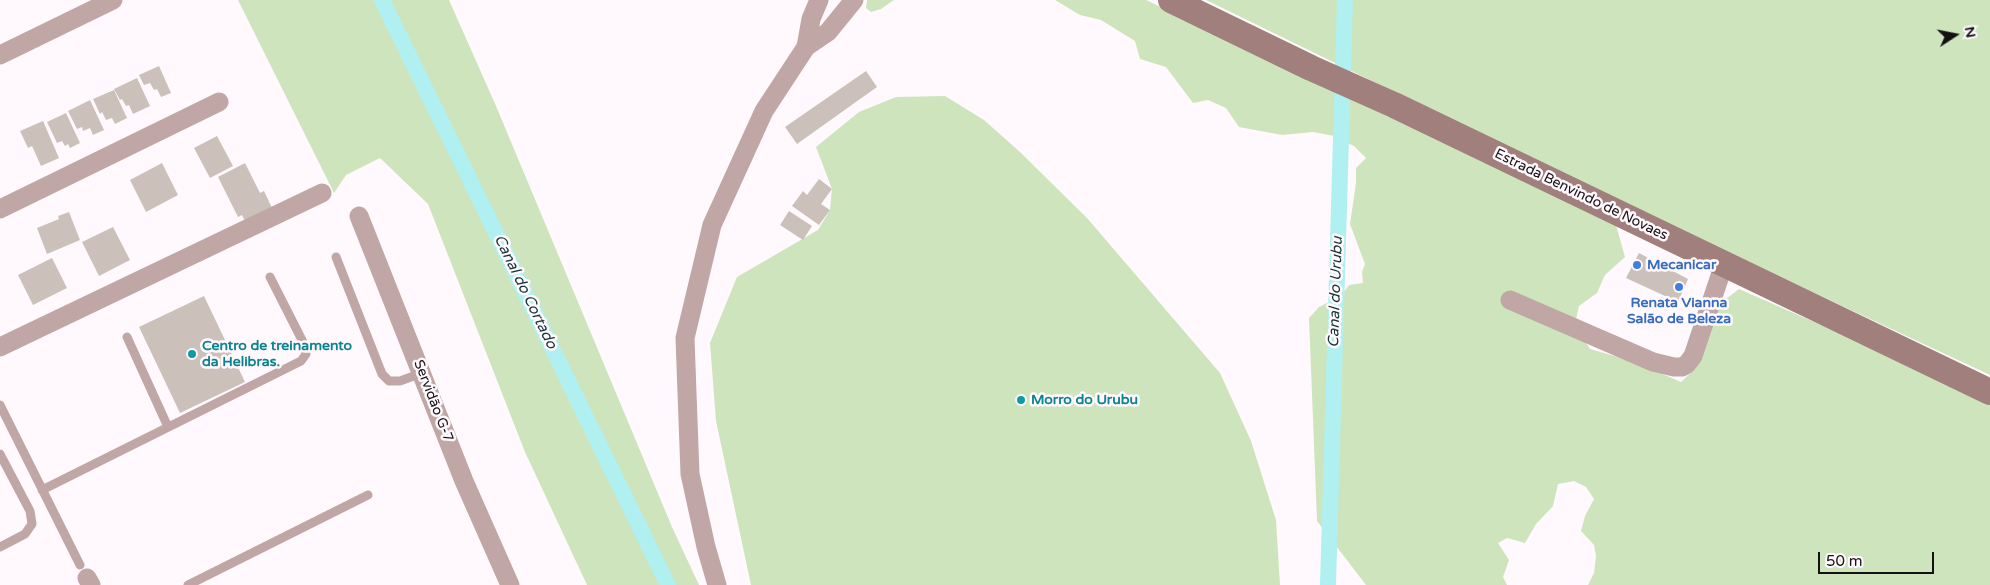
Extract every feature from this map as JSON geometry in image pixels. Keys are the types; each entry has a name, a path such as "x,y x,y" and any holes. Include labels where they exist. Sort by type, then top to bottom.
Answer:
{"street":[{"path":"0,55 113,0"},
{"path":"806,47 811,19 819,0"},
{"path":"717,585 706,547 690,474 685,338 712,225 764,111 806,47 828,32 854,0"},
{"name":"Estrada Benvindo de Novaes","path":"1171,0 1394,105 1990,392"},
{"path":"0,210 218,102"},
{"path":"0,347 322,193"},
{"name":"Servidão G-7","path":"359,216 464,481 510,585"},
{"path":"1510,300 1653,362 1682,367 1687,364 1692,356 1724,264"}],"lane":[{"path":"336,257 382,374 389,382 400,381 422,373"},
{"path":"42,490 301,361 306,354 304,344 270,276"},
{"path":"127,337 168,426"},
{"path":"0,405 86,576"},
{"path":"0,454 30,511 32,524 25,534 0,547"},
{"path":"188,585 368,495"}],"green space":[{"path":"238,0 449,0 496,106 672,527 699,585 587,585 525,452 428,204 380,158 346,175 334,193"},
{"path":"867,0 894,0 881,9 871,12 866,8"},
{"path":"1055,0 1146,0 1616,225 1625,257 1605,275 1597,293 1579,306 1575,324 1590,349 1635,362 1681,382 1696,368 1707,332 1722,302 1739,289 1896,358 1990,403 1990,585 1588,585 1594,573 1596,556 1594,545 1581,531 1585,516 1594,499 1586,487 1574,481 1558,484 1553,506 1536,524 1525,543 1507,538 1498,543 1509,560 1503,577 1507,585 1366,585 1317,521 1309,318 1319,307 1341,296 1349,285 1363,283 1362,272 1365,264 1350,224 1356,183 1356,168 1366,158 1354,146 1334,136 1313,132 1282,135 1239,127 1226,108 1208,100 1193,103 1166,67 1140,59 1135,41 1101,20 1080,15"},
{"path":"1206,0 1990,0 1990,375 1624,204"},
{"path":"945,96 984,120 1020,152 1087,218 1220,373 1251,441 1276,520 1280,585 751,585 716,421 710,343 737,277 818,230 830,210 832,189 816,147 859,112 896,97"}],"building":[{"path":"159,66 171,93 161,97 157,89 154,90 150,83 144,85 139,75"},
{"path":"866,71 877,87 797,144 785,127"},
{"path":"137,78 150,106 133,114 129,105 126,106 122,99 120,100 114,89"},
{"path":"114,90 127,118 115,124 112,118 106,120 102,112 100,114 93,99"},
{"path":"90,100 104,130 93,135 90,128 83,131 82,127 77,129 68,111"},
{"path":"66,113 80,143 70,148 68,144 65,146 62,141 57,143 47,122"},
{"path":"43,121 59,158 41,166 32,146 28,148 20,131"},
{"path":"217,136 233,166 210,178 194,148"},
{"path":"162,163 178,195 146,212 130,180"},
{"path":"245,163 260,193 264,191 273,210 246,223 242,215 238,217 218,177"},
{"path":"819,179 832,189 821,204 830,210 819,225 792,206 803,191 807,195"},
{"path":"789,211 812,226 803,240 780,225"},
{"path":"69,212 80,240 47,254 37,228 59,219 58,216"},
{"path":"113,227 130,260 99,276 82,242"},
{"path":"1639,253 1688,279 1678,302 1626,278"},
{"path":"52,258 67,288 33,305 18,275"},
{"name":"Centro de treinamento da Helibras.","path":"204,296 245,382 180,413 139,327"}],"waterway":[{"name":"Canal do Cortado","path":"382,0 668,585"},
{"name":"Canal do Urubu","path":"1328,585 1345,0"}],"place":[{"name":"Mecanicar","path":"1637,265"},
{"name":"Renata Vianna Salão de Beleza","path":"1679,287"},
{"name":"Centro de treinamento da Helibras.","path":"192,354"},
{"name":"Morro do Urubu","path":"1021,400"}]}
